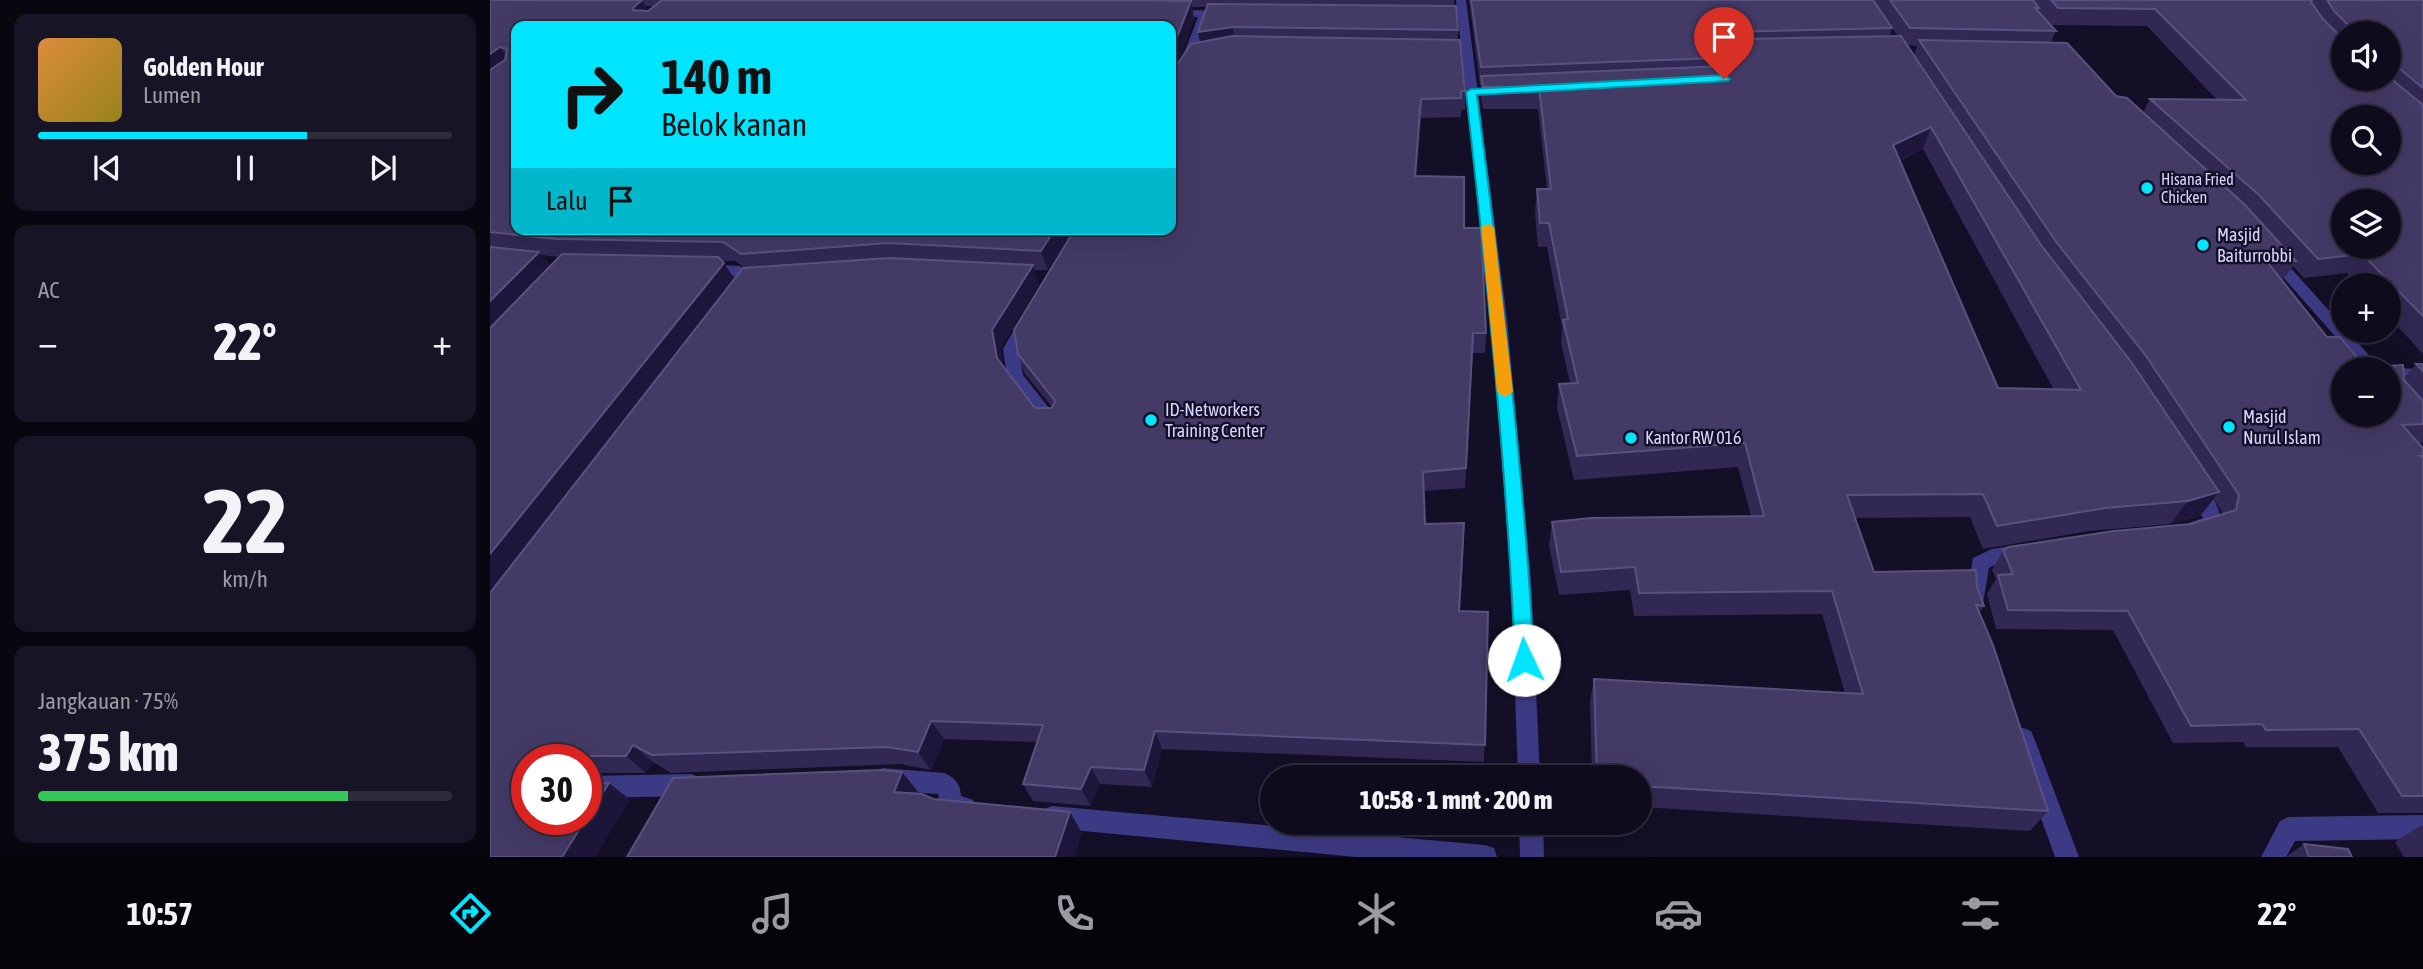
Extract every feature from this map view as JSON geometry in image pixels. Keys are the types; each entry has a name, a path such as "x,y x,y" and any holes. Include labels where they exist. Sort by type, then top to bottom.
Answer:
{"street":[{"path":"1136,0 1135,8 1143,12 1244,14"},
{"path":"1457,10 1460,52 1478,92 1521,580 1529,765"},
{"path":"1203,52 1186,60 1205,13"},
{"path":"1707,81 1724,79 1718,55 1760,54"},
{"path":"2265,248 2362,357"},
{"path":"683,268 735,269 756,280 734,302"},
{"path":"1040,302 1011,349 1015,376 1051,422"},
{"path":"2401,374 2423,375"},
{"path":"2172,532 2207,526 2212,522 2213,514 2183,470"},
{"path":"1980,623 1974,594 1980,564 1992,557 2047,548"},
{"path":"2014,714 2067,857"},
{"path":"855,779 900,778 944,784 949,789 950,807 991,811"},
{"path":"602,787 709,785"},
{"path":"1032,815 1485,857"},
{"path":"2273,857 2288,829 2423,827"},
{"path":"1531,835 1532,857"}],"building":[{"path":"490,0 642,0 633,10 648,11 662,0 1191,1 1176,38 1176,21 511,21 511,234 490,232 490,70 505,60 507,49 500,47 490,54"},
{"path":"1471,0 1873,0 1892,28 1725,32 1712,37 1716,58 1481,67"},
{"path":"1890,0 2033,0 2039,8 2035,8 2056,31 1910,28"},
{"path":"2051,0 2312,0 2331,27 2331,91 2401,91 2401,87 2423,105 2423,316 2401,294 2401,273 2381,273 2367,259 2401,259 2401,189 2331,189 2331,258 2318,259 2259,195 2150,99 2246,100 2155,9 2058,8"},
{"path":"2327,0 2423,0 2423,88 2401,70 2401,21 2344,21"},
{"path":"1208,4 1456,6 1458,30 1233,27 1198,32"},
{"path":"1232,36 1460,40 1465,91 1461,91 1461,98 1421,99 1415,176 1464,177 1464,228 1481,228 1486,333 1473,333 1466,468 1423,472 1425,524 1464,523 1459,611 1488,612 1485,745 1155,731 1144,770 1091,767 1081,789 1023,784 1043,725 931,721 918,752 886,747 652,755 633,745 626,756 602,756 602,744 511,744 511,835 576,835 562,857 490,857 490,593 743,268 889,258 1033,265 992,330 997,358 1035,408 1052,408 1055,401 1018,354 1014,330 1071,235 1176,235 1176,66 1191,44"},
{"path":"1901,36 2041,245 2132,363 2219,492 2188,501 2105,508 1997,526 1983,494 1847,495 1874,572 1976,570 1977,587 1984,606 1976,605 1993,645 2048,811 1652,787 1652,765 1597,765 1594,679 1863,694 1832,591 1639,593 1635,567 1561,572 1552,522 1592,518 1764,516 1745,443 1577,456 1559,384 1578,383 1563,320 1568,319 1549,223 1540,223 1537,189 1551,189 1539,87 1483,87 1481,76 1727,66 1736,60 1731,39","holes":["1931,127 2081,390 1998,388 1893,145"]},
{"path":"1919,40 2067,43 2116,96 2127,98 2245,205 2296,261 2268,263 2327,337 2331,337 2331,343 2345,343 2357,357 2331,357 2331,427 2401,427 2403,365 2404,380 2423,401 2423,424 2402,425 2423,448 2423,456 2420,456 2423,458 2423,796 2402,796 2359,729 2266,730 2262,724 2191,726 2128,611 2008,610 1998,575 2013,574 2003,550 2009,547 2114,531 2191,524 2236,510 2239,495 2146,356 2057,243"},
{"path":"519,235 1051,235 1041,251 889,243 741,254 723,242 557,239"},
{"path":"490,247 539,252 490,301"},
{"path":"562,254 718,257 724,263 490,554 490,328"},
{"path":"882,770 902,772 894,792 922,794 933,799 1070,812 1055,857 627,857 673,778"},
{"path":"602,783 609,783 602,794"},
{"path":"2304,844 2348,849 2352,857 2309,857"}],"slow traffic":[{"path":"1488,227 1505,392"}],"place":[{"name":"Hisana Fried Chicken","path":"2147,188"},
{"name":"Masjid Baiturrobbi","path":"2203,245"},
{"name":"ID-Networkers Training Center","path":"1151,420"},
{"name":"Masjid Nurul Islam","path":"2229,427"},
{"name":"Kantor RW 016","path":"1631,438"}],"route":[{"path":"1524,660 1521,580 1499,319 1471,92 1724,79"}]}
